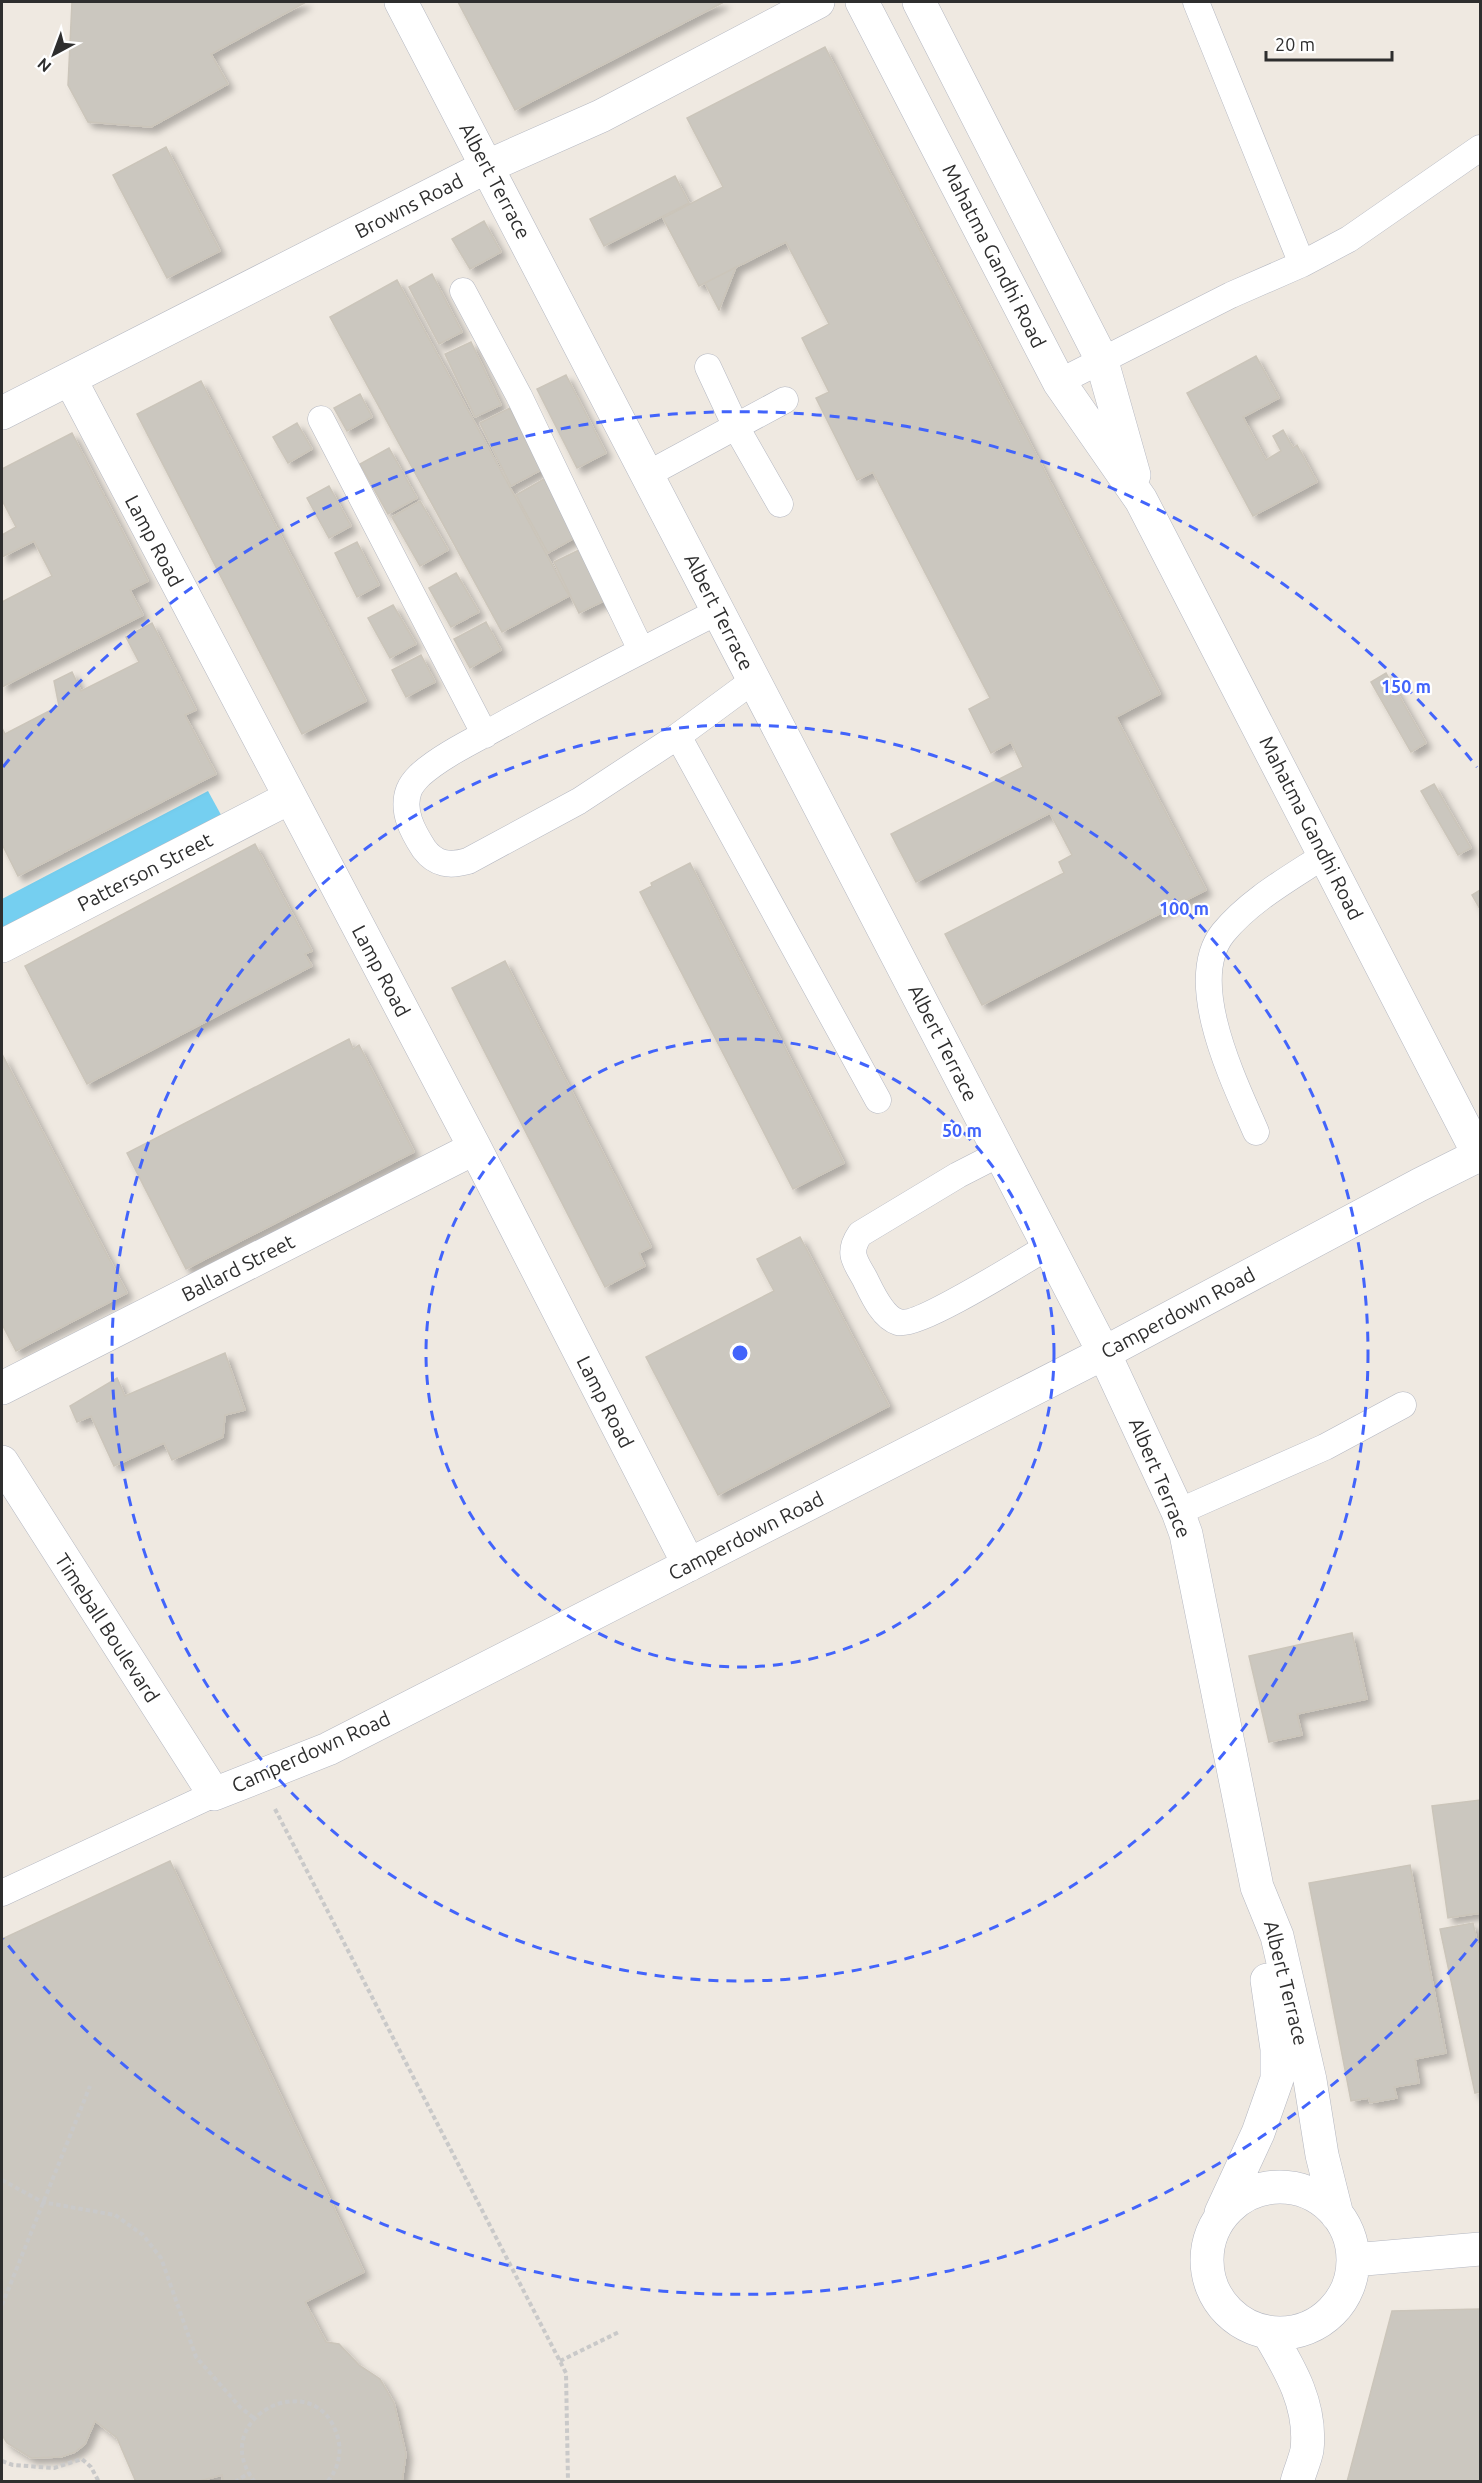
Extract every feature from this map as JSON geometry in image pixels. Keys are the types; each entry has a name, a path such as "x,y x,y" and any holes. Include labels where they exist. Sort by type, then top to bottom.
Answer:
{"street":[{"name":"Albert Terrace","path":"401,2 1049,1246 1104,1353 1178,1512 1186,1534 1257,1887 1277,1935 1310,2080 1322,2155 1337,2215"},
{"name":"Browns Road","path":"2,413 488,166 602,116 818,2"},
{"name":"Mahatma Gandhi Road","path":"862,2 1059,382 1140,500 1480,1156"},
{"name":"Mahatma Gandhi Road","path":"919,2 1101,358 1140,500"},
{"name":"Lamp Road","path":"70,379 475,1149 689,1565"},
{"name":"Patterson Street","path":"2,946 289,798"},
{"name":"Ballard Street","path":"2,1388 475,1149"},
{"name":"Camperdown Road","path":"214,1794 328,1749 1104,1353 1419,1185 1480,1156"},
{"name":"Timeball Boulevard","path":"2,1462 214,1794"},
{"path":"1220,2217 1245,2195 1261,2189 1294,2188 1325,2203 1346,2228 1353,2260 1351,2278 1344,2295 1334,2309 1320,2321 1304,2329 1286,2333 1268,2332 1247,2325 1228,2312 1215,2294 1208,2274 1207,2253 1211,2233 1258,2133 1277,2079 1277,2049 1265,1969 1257,1887"},
{"path":"1353,2260 1480,2249"},
{"path":"1268,2332 1300,2391 1306,2416 1307,2451 1297,2481"}],"lane":[{"path":"1196,2 1302,264"},
{"path":"1059,382 1101,358 1231,294 1302,264 1349,239 1480,148"},
{"path":"463,291 519,396 641,650"},
{"path":"708,367 736,427 780,504"},
{"path":"648,474 785,400"},
{"path":"321,419 485,735"},
{"path":"719,611 641,650 427,769 418,776 410,789 406,803 407,816 417,838 430,857 440,863 452,865 468,861 579,801 678,736 754,680"},
{"path":"678,736 878,1100"},
{"path":"1256,1132 1223,1052 1213,1012 1209,976 1212,956 1222,934 1248,908 1325,855"},
{"path":"1000,1153 958,1174 860,1234 853,1244 852,1255 858,1267 888,1317 899,1323 908,1323 968,1293 1049,1246"},
{"path":"1178,1512 1325,1447 1403,1405"},
{"name":"Camperdown Road","path":"2,1893 214,1794"}],"path":[{"path":"259,1778 566,2373 568,2481"},
{"path":"2,2305 90,2086"},
{"path":"2,2180 42,2202 115,2216 143,2235 161,2258 196,2357 240,2407 254,2418"},
{"path":"560,2361 619,2332"},
{"path":"255,2481 244,2460 243,2445 246,2431 254,2418 267,2408 282,2401 298,2401 314,2406 327,2416 336,2430 340,2445 338,2462 327,2481"},
{"path":"2,2461 13,2465 54,2468 82,2459 91,2467 99,2481"},
{"path":"235,2481 249,2473"}],"water":[{"path":"208,791 226,824 2,936 2,899"}],"building":[{"path":"72,2 306,2 211,54 228,84 151,127 88,122 68,85"},
{"path":"458,2 724,2 515,110"},
{"path":"825,47 1160,694 1116,717 1206,890 982,1005 945,934 1064,873 1059,862 1072,855 1050,813 916,882 891,834 1023,767 1011,742 991,753 969,709 990,698 873,472 857,480 816,398 829,392 802,338 829,324 786,242 699,286 663,218 723,187 687,118"},
{"path":"166,147 220,251 167,278 113,175"},
{"path":"675,176 689,203 604,246 590,219"},
{"path":"484,221 501,252 470,269 452,239"},
{"path":"736,267 719,310 705,283"},
{"path":"432,274 462,332 439,344 409,287"},
{"path":"397,280 569,596 502,632 330,317"},
{"path":"471,342 501,405 475,417 445,354"},
{"path":"1256,356 1279,398 1243,417 1266,460 1281,451 1273,436 1283,430 1293,448 1297,445 1317,482 1253,516 1187,393"},
{"path":"566,375 606,453 577,468 537,389"},
{"path":"201,381 366,701 302,734 137,414"},
{"path":"360,394 372,417 347,431 334,408"},
{"path":"510,408 541,470 511,486 480,423"},
{"path":"297,423 312,449 288,463 273,437"},
{"path":"72,433 148,581 130,590 143,615 2,687 2,602 52,576 34,541 2,557 2,535 16,527 2,500 2,469"},
{"path":"389,448 417,498 388,514 360,464"},
{"path":"544,479 576,537 548,553 516,495"},
{"path":"329,486 351,526 329,538 307,498"},
{"path":"420,501 448,550 420,566 392,517"},
{"path":"357,542 379,585 357,597 335,553"},
{"path":"583,548 608,599 579,613 554,562"},
{"path":"456,573 479,612 451,627 429,588"},
{"path":"393,605 416,644 390,658 368,618"},
{"path":"486,622 501,650 470,668 454,639"},
{"path":"152,623 196,710 185,715 216,774 18,876 2,844 2,728 5,734 59,706 54,681 72,672 81,691 139,662 126,637"},
{"path":"421,655 435,682 406,697 392,670"},
{"path":"1386,673 1426,743 1411,752 1371,682"},
{"path":"1434,784 1471,848 1458,855 1421,791"},
{"path":"255,844 312,951 305,954 312,966 87,1084 25,966"},
{"path":"690,863 844,1163 793,1189 640,892 652,886 651,883"},
{"path":"1480,890 1480,909 1472,895"},
{"path":"505,961 651,1247 639,1253 645,1266 605,1287 452,988"},
{"path":"349,1039 353,1049 359,1045 414,1152 186,1269 127,1153"},
{"path":"2,1054 127,1293 16,1351 2,1324"},
{"path":"800,1237 889,1406 718,1495 646,1357 774,1291 757,1259"},
{"path":"225,1353 245,1410 225,1415 223,1437 172,1460 164,1443 114,1466 91,1416 77,1422 70,1406 117,1378 125,1396"},
{"path":"1352,1633 1367,1699 1297,1714 1302,1735 1269,1742 1249,1656"},
{"path":"1480,1800 1480,1913 1448,1918 1432,1806"},
{"path":"170,1861 364,2272 305,2302 326,2342 339,2344 359,2365 380,2379 394,2403 406,2454 402,2482 223,2482 222,2475 196,2482 136,2482 117,2438 95,2421 85,2444 75,2452 61,2457 31,2458 7,2443 2,2435 2,1939"},
{"path":"1410,1865 1446,2053 1415,2059 1419,2083 1394,2087 1397,2098 1370,2103 1369,2098 1351,2101 1309,1883"},
{"path":"1473,1923 1480,1956 1480,2092 1475,2093 1440,1929"},
{"path":"1480,2309 1480,2482 1347,2482 1392,2311"}]}
